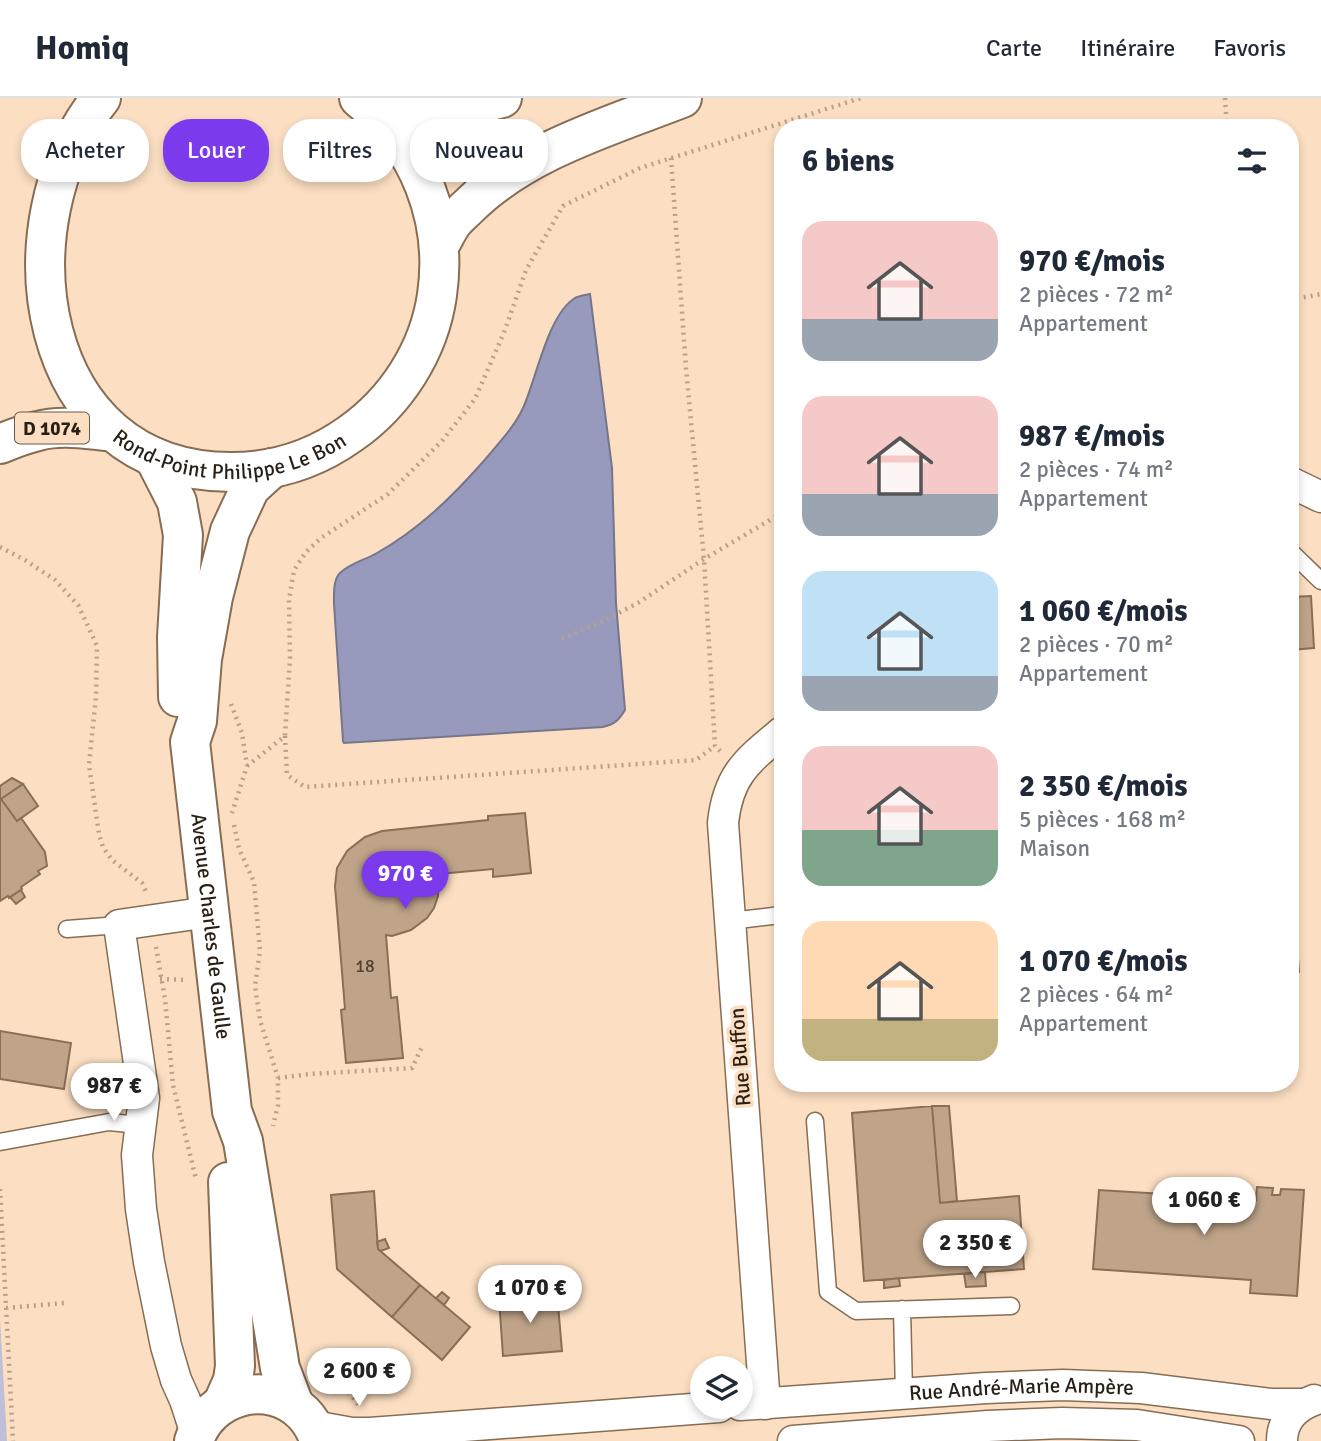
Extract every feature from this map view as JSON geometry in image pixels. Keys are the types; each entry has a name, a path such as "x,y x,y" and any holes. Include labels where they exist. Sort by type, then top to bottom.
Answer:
{"main road":[{"path":"369,107 406,116 450,111 502,98"},
{"path":"439,246 453,221 504,177 574,141 682,98"},
{"name":"Rond-Point Philippe Le Bon","path":"86,106 55,148 39,177 24,225 16,264 27,313 43,355 79,407 121,441 154,457 179,465 239,472 272,468 309,457 343,440 373,417 398,388 418,356 432,321 439,284 439,246 433,210 421,176 402,144 369,107"},
{"name":"D 1074","path":"0,444 40,430 55,428 106,431"},
{"name":"Avenue Charles de Gaulle","path":"154,457 177,502 183,535 177,638 180,722 190,742 232,1111 243,1141 280,1368 309,1424"},
{"name":"Avenue Charles de Gaulle","path":"190,742 197,721 202,659 213,597 230,531 250,488 272,468"},
{"name":"Avenue Charles de Gaulle","path":"223,1403 233,1380 235,1366 226,1145 232,1111"},
{"path":"193,1438 216,1408 243,1395 264,1394 285,1400 309,1424"}],"street":[{"path":"1299,486 1321,497"},
{"name":"Rue Buffon","path":"751,1356 723,823 725,803 741,770 774,739"},
{"path":"193,1438 185,1400 170,1362 141,1209 137,1155 144,1098 119,925 209,912"},
{"name":"Rue André-Marie Ampère","path":"753,1405 904,1393 1063,1385 1141,1388 1272,1404 1312,1402"},
{"name":"Rue André-Marie Ampère","path":"1282,1441 1286,1422 1293,1412 1312,1402"},
{"path":"309,1424 344,1432 370,1433 690,1409"},
{"name":"Rue André-Marie Ampère","path":"793,1441 1062,1423 1137,1425 1239,1441"}],"lane":[{"path":"1299,559 1321,581"},
{"path":"730,921 774,916"},
{"path":"66,929 119,925"},
{"path":"815,1121 828,1292 856,1311 1011,1306"},
{"path":"0,1142 109,1122 140,1125"},
{"path":"902,1309 904,1393"}],"path":[{"path":"794,119 861,98"},
{"path":"1225,98 1226,119"},
{"path":"715,746 696,760 305,787 287,775 285,736 290,658 289,600 294,570 306,552 330,532 388,494 442,441 475,399 505,330 526,270 563,206 640,168 774,125"},
{"path":"671,158 686,368 704,559 715,746 741,770"},
{"path":"1299,298 1321,294"},
{"path":"562,639 638,603 704,559 774,518"},
{"path":"0,547 55,580 78,605 97,646 96,696 89,765 99,834 103,847 112,860 142,883 152,903 173,1084 197,1184"},
{"path":"227,697 242,733 247,766 232,811 239,849 254,882 260,951 254,986 260,1020 278,1078 278,1105 272,1129"},
{"path":"247,766 285,736"},
{"path":"278,1078 412,1068 422,1047"},
{"path":"0,1189 13,1441"},
{"path":"6,1308 65,1303"},
{"path":"306,1356 332,1374 355,1399 361,1410"}],"shaded area":[{"path":"590,294 612,468 616,603 625,710 616,721 603,727 344,743 334,604 336,579 348,567 377,553 420,524 482,463 519,415 557,318 575,298"},
{"path":"0,1319 7,1441 0,1441"}],"building":[{"path":"1311,596 1314,648 1299,649 1299,597"},
{"path":"12,778 23,784 1,799 17,821 21,818 45,852 47,866 38,871 40,874 21,887 22,889 0,901 0,786"},
{"path":"23,784 38,806 17,821 1,799"},
{"path":"525,813 531,873 493,877 493,869 439,874 438,896 427,918 411,930 392,936 386,935 391,998 397,997 403,1058 346,1063 341,1010 345,1009 335,886 337,868 347,851 365,837 382,831 488,820 488,816"},
{"path":"21,890 25,897 16,904 10,897"},
{"path":"0,1031 71,1043 64,1089 0,1079"},
{"path":"932,1106 949,1106 957,1201 940,1203"},
{"path":"932,1106 940,1203 1019,1196 1024,1269 864,1281 852,1113"},
{"path":"1257,1187 1273,1188 1272,1195 1280,1195 1281,1189 1304,1190 1297,1296 1250,1293 1251,1280 1093,1269 1099,1190 1197,1196 1197,1191 1218,1193 1217,1198 1256,1200"},
{"path":"374,1191 378,1249 420,1285 392,1317 337,1269 331,1195"},
{"path":"385,1239 389,1248 381,1251 377,1242"},
{"path":"985,1272 986,1286 966,1287 964,1274"},
{"path":"899,1278 900,1286 884,1288 884,1280"},
{"path":"420,1285 470,1327 442,1360 392,1317"},
{"path":"442,1292 449,1298 444,1305 436,1298"},
{"path":"557,1293 562,1351 503,1356 499,1298"}]}
